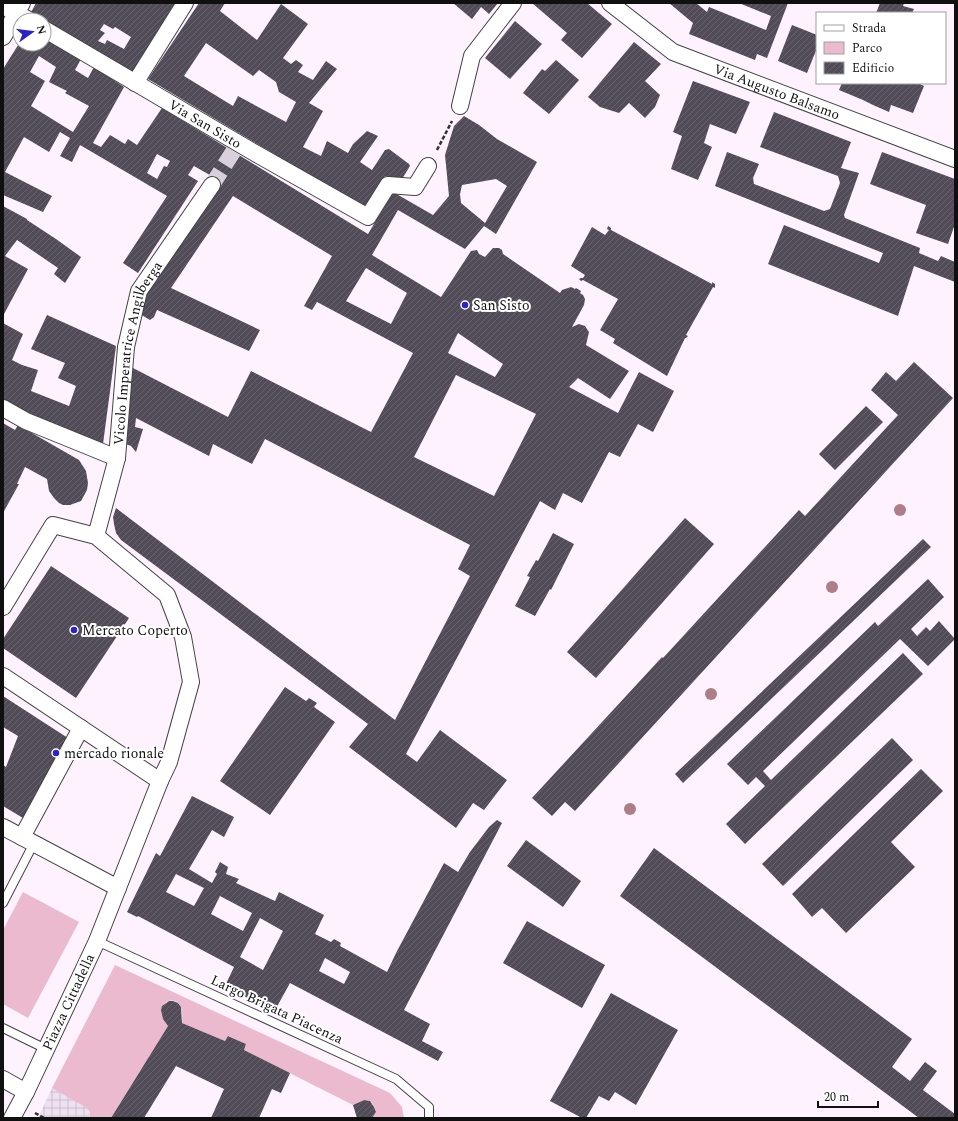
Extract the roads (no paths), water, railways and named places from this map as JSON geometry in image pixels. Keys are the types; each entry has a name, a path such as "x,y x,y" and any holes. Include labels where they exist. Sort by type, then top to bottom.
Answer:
{"street":[{"path":"135,83 185,3"},
{"path":"460,106 472,56 514,3"},
{"name":"Via Augusto Balsamo","path":"610,3 673,52 955,159"},
{"path":"3,37 17,10"},
{"name":"Via San Sisto","path":"52,34 238,144 368,217 388,185 415,187 428,166"},
{"name":"Vicolo Imperatrice Angilberga","path":"96,536 116,458 126,347 139,291 212,185"},
{"path":"3,408 26,421 116,458"},
{"path":"3,606 53,525 96,536"},
{"name":"Piazza Cittadella","path":"12,1118 26,1092 97,941 160,781 169,762 191,682 183,637 166,595 96,536"},
{"path":"3,676 160,781"},
{"path":"28,840 81,728"},
{"path":"3,827 118,888"},
{"path":"3,1080 26,1092"}],"lane":[{"path":"3,903 28,840"},
{"name":"Largo Brigata Piacenza","path":"97,941 396,1079 428,1107 429,1118"},
{"path":"3,1028 46,1049"}],"tunnel":[{"path":"212,185 238,144"}],"place":[{"name":"San Sisto","path":"465,305"},
{"name":"Mercato Coperto","path":"74,630"},
{"name":"mercado rionale","path":"56,753"}]}
